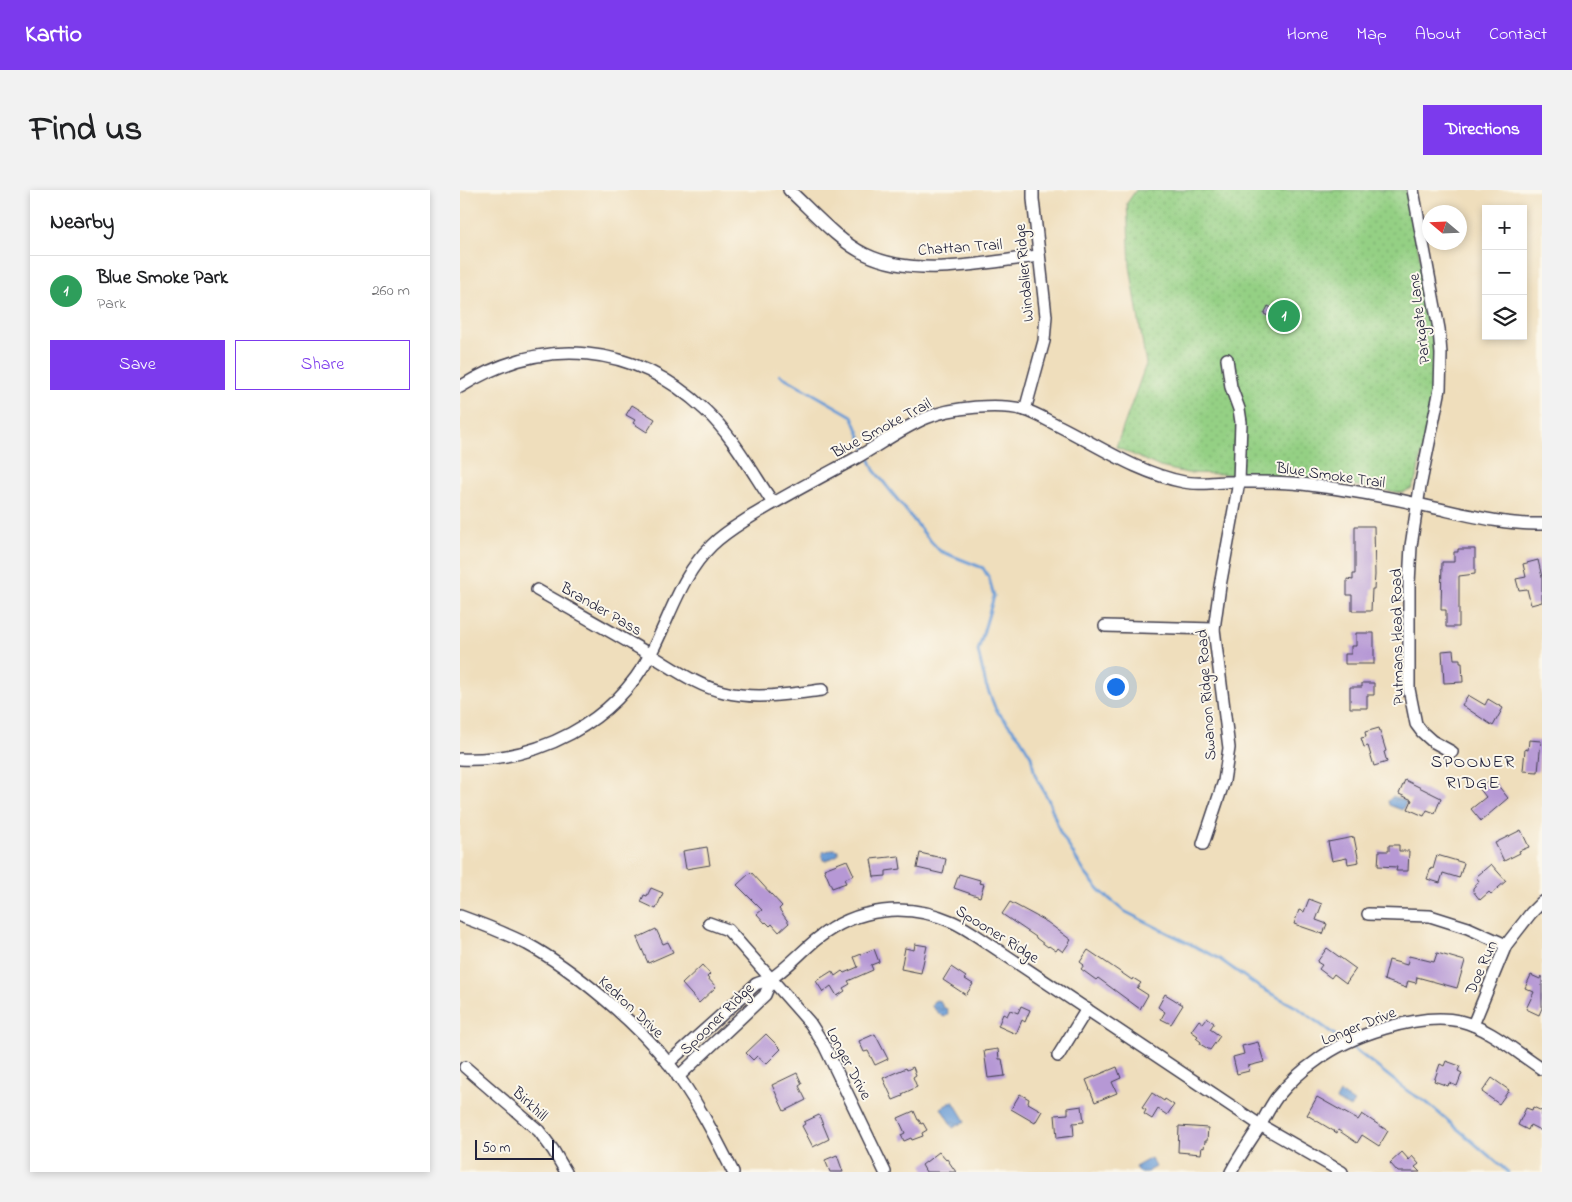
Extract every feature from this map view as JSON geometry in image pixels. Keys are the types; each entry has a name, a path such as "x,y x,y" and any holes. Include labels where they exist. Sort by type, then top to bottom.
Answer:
{"street":[{"name":"Chattan Trail","path":"789,190 850,245 864,254 882,261 902,266 926,268 1039,256"},
{"name":"Windalier Ridge","path":"1025,410 1044,340 1046,316 1033,198 1034,190"},
{"name":"Parkgate Lane","path":"1413,190 1439,329 1440,354 1440,389 1418,504"},
{"path":"460,387 494,368 509,362 538,355 581,353 605,356 631,364 661,377 684,392 707,412 734,444 773,503"},
{"name":"Swanon Ridge Road","path":"1203,844 1224,781 1229,748 1214,629 1239,482 1241,422 1239,409 1231,387 1227,359"},
{"name":"Blue Smoke Trail","path":"460,758 475,759 508,756 541,748 572,733 596,717 618,698 635,679 651,654 683,583 698,559 722,535 773,503 925,418 947,411 984,407 1025,410 1134,465 1185,482 1299,483 1509,522 1542,524"},
{"name":"Putmans Head Road","path":"1418,504 1412,533 1409,584 1411,702 1416,724 1422,732 1432,741 1452,752"},
{"name":"Brander Pass","path":"537,590 704,686 724,692 750,696 778,696 822,690"},
{"path":"1104,626 1214,629"},
{"name":"Doe Run","path":"1473,1025 1506,945 1542,902"},
{"name":"Spooner Ridge","path":"668,1063 756,984 772,978 818,938 847,920 875,911 903,909 929,913 955,923 1260,1125 1342,1172"},
{"path":"1368,914 1430,916 1468,928 1506,945"},
{"name":"Kedron Drive","path":"460,916 527,944 590,987 623,1017 668,1063 678,1077 710,1128 733,1172"},
{"name":"Longer Drive","path":"709,922 728,930 810,1023 824,1045 885,1172"},
{"name":"Spooner RIdge","path":"678,1077 766,995 772,978"},
{"path":"1058,1056 1086,1009"},
{"name":"Longer Drive","path":"1230,1172 1276,1098 1297,1076 1317,1060 1350,1042 1386,1028 1414,1020 1459,1021 1481,1029 1542,1069"},
{"name":"Birkhill","path":"465,1067 539,1131 566,1172"}],"green space":[{"path":"1136,190 1406,190 1424,277 1435,355 1434,384 1428,420 1417,476 1412,488 1402,493 1295,476 1187,473 1160,467 1116,447 1146,364 1130,266 1127,203"}],"water":[{"path":"1393,796 1405,801 1406,803 1402,810 1389,805 1388,801"},
{"path":"838,850 838,855 826,861 823,860 823,852"},
{"path":"936,1000 940,1001 943,1007 947,1009 948,1013 945,1017 932,1007 933,1002"},
{"path":"1340,1093 1354,1102 1350,1108 1336,1100"},
{"path":"953,1101 965,1121 953,1128 941,1108"},
{"path":"1151,1158 1156,1167 1147,1172 1138,1172 1135,1167"}],"building":[{"path":"1268,306 1279,312 1275,319 1264,314"},
{"path":"632,405 655,419 647,432 633,423 635,420 626,415"},
{"path":"1355,526 1374,526 1375,575 1371,611 1352,611 1352,595 1347,595 1347,579 1353,580 1353,574 1355,574"},
{"path":"1458,549 1475,549 1475,574 1459,576 1459,627 1446,627 1446,610 1441,610 1442,562 1454,562 1454,552 1458,552"},
{"path":"1538,560 1542,577 1542,602 1531,605 1527,589 1519,590 1516,579 1526,577 1523,564"},
{"path":"1356,633 1374,633 1374,664 1345,664 1345,654 1351,654 1351,646 1356,646"},
{"path":"1453,650 1454,659 1460,659 1460,663 1462,663 1463,682 1444,683 1442,651"},
{"path":"1362,683 1374,683 1374,695 1367,695 1367,708 1350,708 1350,687 1362,687"},
{"path":"1468,695 1485,705 1488,699 1503,708 1493,726 1462,705"},
{"path":"1379,728 1386,751 1384,752 1387,762 1374,766 1368,746 1364,747 1361,738 1366,737 1365,732"},
{"path":"1529,740 1541,741 1538,772 1523,771 1525,749 1528,750"},
{"path":"1492,778 1508,798 1481,821 1471,809 1486,797 1479,788"},
{"path":"1405,780 1441,798 1435,813 1427,810 1424,816 1408,809 1412,800 1399,794"},
{"path":"1521,830 1529,847 1504,861 1495,843"},
{"path":"1354,837 1359,862 1348,864 1347,858 1332,861 1328,842"},
{"path":"1389,845 1399,845 1399,851 1409,851 1408,871 1396,871 1397,867 1378,866 1379,851 1389,851"},
{"path":"707,847 710,865 686,869 683,851"},
{"path":"920,853 946,859 943,874 917,868"},
{"path":"1437,855 1464,863 1459,878 1443,873 1440,883 1427,879 1431,868 1433,869"},
{"path":"899,856 901,869 886,871 886,876 874,877 871,859"},
{"path":"847,860 854,875 844,879 846,883 832,888 824,869"},
{"path":"1491,864 1506,881 1491,894 1489,892 1480,900 1473,891 1473,888 1479,881 1476,877"},
{"path":"751,872 782,906 779,909 789,923 779,932 772,924 770,926 765,923 757,914 762,910 737,885"},
{"path":"959,874 980,880 979,883 984,884 980,897 954,888"},
{"path":"651,888 663,893 656,909 641,902 644,895 647,896"},
{"path":"1309,899 1322,904 1316,920 1327,924 1323,934 1294,924 1299,910 1304,912"},
{"path":"1010,902 1047,922 1071,940 1063,952 1058,948 1056,951 1048,947 1002,914"},
{"path":"656,929 663,944 668,942 673,952 648,963 637,938"},
{"path":"915,944 927,946 921,973 901,969 905,948 914,950"},
{"path":"1327,948 1356,969 1346,983 1334,974 1331,978 1319,969 1322,965 1317,962"},
{"path":"874,949 879,962 871,965 873,970 848,981 850,984 843,988 845,991 837,996 831,986 823,992 816,981 832,971 835,976 842,971 844,973 858,967 854,957"},
{"path":"1088,950 1132,980 1133,978 1141,983 1137,988 1148,995 1140,1009 1098,978 1096,980 1081,969 1084,965 1080,962"},
{"path":"1437,953 1465,961 1457,988 1417,977 1416,983 1408,981 1406,988 1384,980 1389,960 1407,965 1409,956 1434,962"},
{"path":"702,965 710,974 707,977 716,987 699,1003 682,984"},
{"path":"951,967 973,984 966,995 943,980"},
{"path":"1531,975 1540,979 1542,976 1542,1008 1539,1015 1526,1009 1534,992 1525,988"},
{"path":"1165,994 1183,1005 1171,1024 1161,1019 1165,1012 1158,1007"},
{"path":"1021,1006 1030,1010 1025,1022 1022,1020 1016,1034 998,1026 1003,1014 1007,1016 1010,1010 1018,1013"},
{"path":"1207,1018 1214,1023 1210,1029 1220,1036 1210,1050 1200,1044 1201,1042 1196,1038 1198,1036 1191,1031 1199,1020 1203,1023"},
{"path":"766,1034 781,1049 766,1064 757,1056 753,1060 746,1053"},
{"path":"875,1034 888,1059 875,1065 868,1051 864,1052 859,1041"},
{"path":"1258,1042 1264,1062 1248,1066 1249,1071 1237,1074 1233,1057 1244,1054 1242,1046"},
{"path":"998,1049 999,1059 1002,1059 1005,1076 988,1078 984,1051"},
{"path":"1446,1061 1460,1066 1458,1071 1462,1073 1457,1086 1449,1083 1448,1086 1434,1081 1440,1064 1444,1066"},
{"path":"913,1067 916,1075 913,1077 917,1087 893,1100 883,1078"},
{"path":"1117,1067 1121,1078 1112,1082 1117,1093 1095,1102 1086,1080"},
{"path":"797,1073 802,1084 799,1086 806,1100 784,1111 772,1085"},
{"path":"1492,1078 1509,1090 1499,1104 1482,1092"},
{"path":"1152,1093 1174,1105 1167,1115 1158,1109 1152,1119 1144,1114 1146,1110 1142,1108"},
{"path":"1020,1094 1029,1099 1028,1103 1042,1111 1035,1123 1011,1109"},
{"path":"1317,1097 1358,1120 1362,1114 1388,1131 1379,1146 1362,1135 1357,1143 1338,1130 1337,1133 1307,1115"},
{"path":"1082,1106 1084,1122 1073,1123 1074,1136 1057,1138 1055,1115 1068,1114 1068,1108"},
{"path":"1533,1107 1542,1111 1542,1131 1530,1125 1528,1130 1518,1125 1526,1108 1532,1110"},
{"path":"914,1111 918,1120 921,1124 923,1123 927,1130 922,1133 923,1136 904,1141 901,1135 905,1133 898,1118"},
{"path":"819,1115 829,1139 813,1147 802,1126 805,1124 804,1122"},
{"path":"1179,1126 1208,1128 1207,1141 1205,1141 1204,1148 1202,1147 1201,1154 1178,1152"},
{"path":"939,1152 947,1159 956,1172 926,1172 922,1165"},
{"path":"1402,1152 1409,1160 1412,1156 1419,1164 1415,1167 1420,1172 1398,1172 1390,1163"},
{"path":"837,1155 843,1172 830,1172 825,1160"}],"waterway":[{"path":"780,375 852,416 874,470 927,537 940,551 983,568 989,578 994,596 978,651 986,685 996,710 1020,738 1031,756 1035,775 1049,801 1060,832 1085,873 1099,890 1124,911 1218,958 1259,987 1298,1008 1343,1041"},
{"path":"1348,1044 1409,1092 1426,1102 1508,1172"}],"place":[{"name":"Blue Smoke Park","path":"1284,316"}],"district":[{"name":"SPOONER RIDGE","path":"1473,771"}]}
